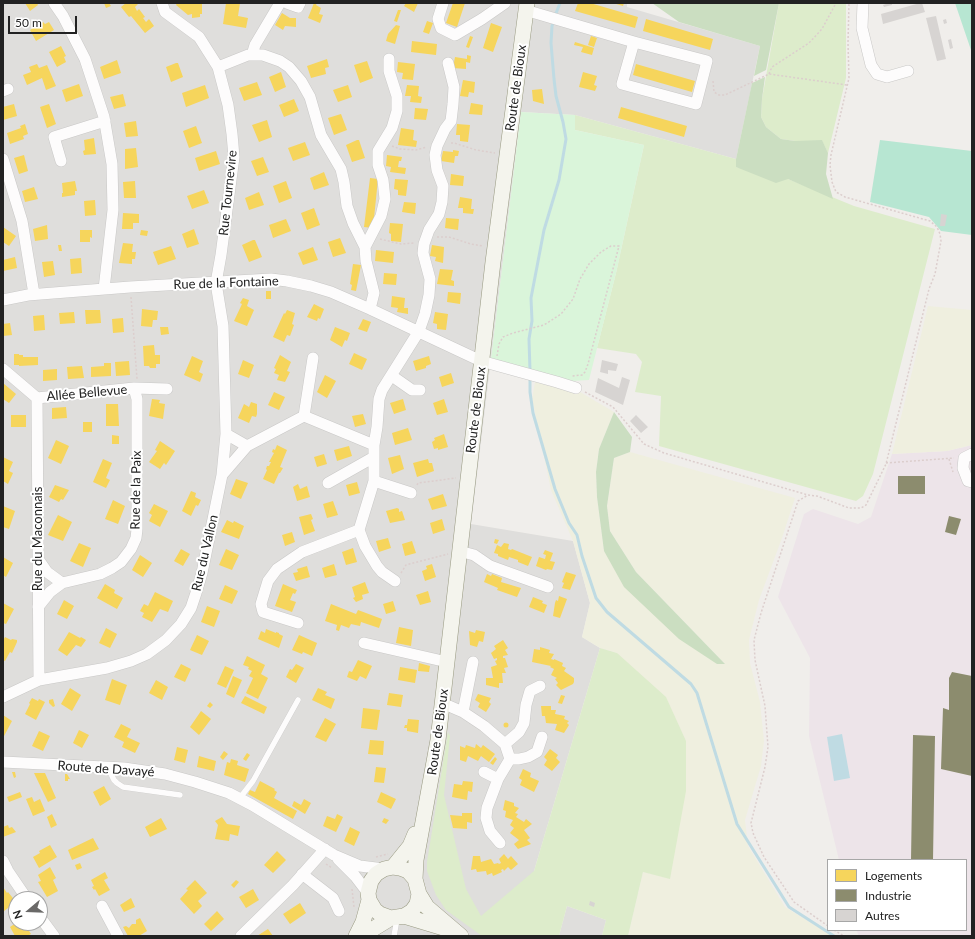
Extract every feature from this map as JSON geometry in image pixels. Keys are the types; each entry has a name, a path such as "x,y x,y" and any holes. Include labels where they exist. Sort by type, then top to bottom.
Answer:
{"main road":[{"name":"Route de Bioux","path":"415,879 416,860 423,816 431,782 442,703 467,478 488,364 526,7"},
{"name":"Route de Bioux","path":"389,863 410,846 423,816"},
{"path":"356,936 363,922 371,881 376,874 389,863 408,872 415,879 419,894 427,907 457,933"},
{"path":"366,936 373,929 412,911 417,904 419,894"},
{"path":"369,897 375,910 380,914 457,933"}],"street":[{"path":"54,3 63,16 85,58 105,121 112,164 113,210 104,289"},
{"name":"Rue Tournevire","path":"162,3 165,12 200,38 218,67 228,105 234,157 216,283"},
{"path":"252,55 254,45 280,3"},
{"path":"287,3 298,6 300,3"},
{"path":"443,3 438,19 441,28 455,35 505,3"},
{"path":"863,3 862,28 871,65 877,74 888,77 908,71"},
{"path":"526,7 547,17 707,61 696,104 622,84 634,42"},
{"path":"218,67 248,55 263,55 280,60 301,80 310,97 321,134 341,169 347,206 353,223 365,247 366,261 374,293 370,308"},
{"path":"365,247 381,216 385,199 383,180 378,165 378,151 392,128 397,111 396,96 389,71 389,59"},
{"path":"395,581 382,572 377,566 365,546 359,530 374,481 374,446 378,428 382,390 419,331 430,295 430,280 423,253 424,244 429,230 439,214 442,202 443,186 437,170 435,155 436,147 451,121 454,104 454,87 448,63"},
{"path":"61,160 54,137 105,121"},
{"path":"3,159 22,221 34,294"},
{"name":"Rue de la Fontaine","path":"3,300 34,294 130,287 271,279 287,281 324,290 370,308 488,364 576,388"},
{"name":"Rue du Vallon","path":"3,697 38,680 107,668 131,661 147,654 166,640 181,624 191,608 202,573 222,476 226,434 223,326 216,283"},
{"path":"304,416 313,358"},
{"name":"Allée Bellevue","path":"3,369 37,398 134,388 167,388"},
{"path":"392,376 412,390 420,390"},
{"name":"Rue de la Paix","path":"38,607 50,592 62,583 100,574 121,562 131,550 136,538 137,529 137,399 134,388"},
{"name":"Rue du Maconnais","path":"37,398 38,680"},
{"path":"304,416 374,446"},
{"path":"222,476 247,446 304,416"},
{"path":"226,434 247,446"},
{"path":"968,456 963,468 968,481 972,482"},
{"path":"328,483 374,457"},
{"path":"374,481 410,493"},
{"path":"298,623 263,612 261,604 268,581 277,569 302,552 359,530"},
{"path":"459,551 474,555 490,566 548,587"},
{"path":"38,559 47,572 62,583"},
{"path":"364,643 447,662"},
{"path":"463,712 473,662"},
{"path":"505,744 519,732 524,723 526,705 530,691 540,686"},
{"path":"442,703 463,712 484,726 505,744 510,758 498,779 486,808 486,818 490,831 500,842"},
{"path":"510,758 519,759 528,757 537,752 542,737"},
{"name":"Route de Davayé","path":"3,762 124,768 165,774 228,793 325,854 355,876 369,897"},
{"path":"484,772 498,779"},
{"path":"241,936 302,874 325,854"},
{"name":"Route de Davayé","path":"325,854 360,866 389,863"},
{"path":"3,861 21,891"},
{"path":"302,874 333,898 339,911"},
{"path":"102,906 118,936"},
{"path":"48,928 54,936"}],"lane":[{"path":"239,799 252,781 298,700"},
{"path":"108,768 117,784 123,787 180,795"},
{"path":"394,936 397,917"}],"path":[{"path":"769,74 772,67 809,44 822,29 836,3"},
{"path":"576,388 613,407 644,444 664,453 808,495 816,496 849,508 861,508 866,505 886,464 929,289 935,274 940,234 937,227 930,221 845,197 836,192 832,182 830,165 831,155 849,78 848,43 850,3"},
{"path":"707,61 713,69 714,92 719,96 725,95 769,74 847,85"},
{"path":"488,364 503,337 544,326 561,314 573,299 580,279 588,264 601,252 611,246 619,246 585,372 582,375 557,382"},
{"path":"130,287 138,377 134,388"},
{"path":"886,464 889,462 968,456"},
{"path":"410,493 418,483 467,478"},
{"path":"808,495 798,501 761,613 754,640 755,660 765,706 768,747 765,767 751,823 753,832 764,857 794,902 827,925"},
{"path":"395,581 406,565 459,551"},
{"path":"325,854 336,871"},
{"path":"373,858 389,863"},
{"path":"350,885 352,888 354,913"}],"shaded area":[{"path":"3,3 627,3 627,7 760,46 736,159 575,115 521,112 471,524 573,541 590,603 582,637 600,648 534,871 544,936 3,936"},
{"path":"972,445 972,936 859,936 856,931 967,931 967,859 839,859 809,736 810,658 778,597 804,514 813,509 858,524 871,517 892,454 947,451"},
{"path":"567,906 606,920 602,936 559,936"}],"green space":[{"path":"652,3 779,3 766,70 754,76 760,46 679,22"},
{"path":"779,3 846,3 846,78 828,153 822,141 795,141 781,139 766,127 761,117 762,99"},
{"path":"955,3 972,3 972,53"},
{"path":"765,77 761,117 766,127 781,139 795,141 822,140 828,153 826,174 833,199 788,179 776,183 736,167 736,159 752,83"},
{"path":"521,112 575,115 575,130 644,145 616,273 589,380 571,381 491,359"},
{"path":"575,115 736,159 736,167 788,179 854,206 935,229 873,474 863,496 856,501 659,446 661,396 635,392 642,362 636,354 597,348 616,273 644,145 575,130"},
{"path":"880,140 972,151 972,235 941,231 929,217 870,202"},
{"path":"928,306 972,310 972,445 947,451 892,454"},
{"path":"535,382 580,392 614,412 599,449 596,472 597,497 604,551 717,664 725,664 636,572 610,531 607,506 614,458 630,452 795,498 759,600 749,640 750,663 760,702 764,741 761,766 745,820 748,846 785,907 833,936 628,936 643,872 670,878 617,653 600,648 582,637 590,603 573,541 551,490 532,399"},
{"path":"614,412 632,437 630,452 614,458 607,506 610,531 636,572 725,664 717,664 679,639 624,587 604,551 597,497 596,472 599,449"},
{"path":"600,648 617,653 666,697 686,741 686,791 670,879 643,872 628,936 602,936 606,920 567,906 559,936 482,936 446,910 436,895 427,871 427,862 448,732 450,736 444,795 466,889 481,916 534,871"}],"water":[{"path":"842,734 850,778 834,781 827,737"}],"building: Logements":[{"path":"25,3 37,3 38,5 30,11"},
{"path":"104,3 109,3 111,6 106,8"},
{"path":"126,3 137,3 138,4 135,7 137,11 139,9 145,17 143,18 146,22 149,19 154,26 145,33 131,16 129,17 121,7"},
{"path":"177,3 202,3 202,14 200,14 200,17 192,18 192,14 188,15 176,5"},
{"path":"226,3 240,3 238,16 248,18 246,28 223,24"},
{"path":"314,3 317,3 316,5 321,8 319,14 323,15 320,23 308,18"},
{"path":"406,3 418,3 414,12 404,6"},
{"path":"453,3 465,3 457,27 446,23"},
{"path":"578,3 590,3 638,17 635,28 575,11"},
{"path":"613,3 624,3 623,6"},
{"path":"398,10 401,10 397,22 394,21"},
{"path":"282,13 290,18 296,18 296,27 285,26 283,30 275,25"},
{"path":"646,19 713,39 710,50 643,31"},
{"path":"427,21 433,23 429,34 423,32"},
{"path":"43,22 45,24 49,22 54,30 36,41 30,30"},
{"path":"491,23 502,27 493,52 483,48"},
{"path":"396,25 400,26 395,44 386,41 388,34"},
{"path":"470,36 473,37 469,48 466,47"},
{"path":"591,36 597,38 594,47 588,45"},
{"path":"412,41 437,44 436,55 411,52"},
{"path":"575,42 594,48 592,55 581,52 583,47 574,45"},
{"path":"61,46 66,56 64,57 66,62 57,67 49,52"},
{"path":"467,55 471,56 470,63 466,62 466,69 453,68 455,57 467,59"},
{"path":"327,59 329,67 325,68 326,74 311,78 307,66"},
{"path":"117,60 121,73 104,79 100,67"},
{"path":"367,61 373,78 360,83 354,65"},
{"path":"398,62 415,64 413,80 402,79 403,73 397,72"},
{"path":"178,63 183,77 171,82 166,67"},
{"path":"37,64 39,68 47,65 56,86 46,90 42,78 27,85 23,75 31,72 29,67"},
{"path":"636,64 695,81 692,92 633,75"},
{"path":"281,72 286,87 275,92 269,77"},
{"path":"583,72 597,76 594,85 597,86 595,91 579,87"},
{"path":"463,80 475,82 474,93 469,92 468,97 460,96"},
{"path":"257,82 262,95 244,101 239,88"},
{"path":"79,84 83,96 66,102 62,90"},
{"path":"205,85 209,98 186,107 182,93"},
{"path":"348,85 352,97 338,102 333,90"},
{"path":"407,85 419,86 418,96 422,97 421,103 410,102 411,96 405,96"},
{"path":"542,89 544,104 533,101 532,90"},
{"path":"123,94 126,106 114,109 110,97"},
{"path":"294,99 299,111 284,117 279,105"},
{"path":"471,103 483,105 482,115 469,114"},
{"path":"14,104 17,116 3,120 3,107"},
{"path":"49,104 56,124 47,128 40,107"},
{"path":"621,107 687,126 684,137 618,118"},
{"path":"415,108 428,109 426,120 414,119"},
{"path":"341,114 347,130 334,135 328,118"},
{"path":"267,120 272,137 259,142 252,125"},
{"path":"136,121 138,136 126,137 124,123"},
{"path":"25,124 28,134 23,136 24,139 10,144 7,133 21,128 20,126"},
{"path":"457,124 470,125 468,142 460,141 460,135 456,135"},
{"path":"196,126 202,143 189,148 183,131"},
{"path":"401,128 414,130 413,140 417,141 416,147 398,145"},
{"path":"94,138 96,154 84,155 84,140"},
{"path":"359,140 365,158 352,162 346,145"},
{"path":"305,142 310,155 293,161 288,148"},
{"path":"136,148 138,167 125,169 125,149"},
{"path":"453,150 459,151 458,156 455,156 454,163 441,161 443,151 453,152"},
{"path":"216,151 220,164 199,171 195,158"},
{"path":"24,155 28,171 19,174 14,158"},
{"path":"387,155 402,157 401,161 399,161 398,167 406,168 405,174 390,172 391,167 386,166"},
{"path":"263,157 269,172 257,176 251,161"},
{"path":"324,172 329,185 314,190 310,178"},
{"path":"451,174 464,176 463,186 450,185"},
{"path":"370,178 378,179 373,228 364,227"},
{"path":"395,179 408,180 406,196 398,195 398,190 394,189"},
{"path":"75,181 77,191 75,191 75,195 62,197 62,183"},
{"path":"135,181 136,198 124,198 123,182"},
{"path":"286,181 292,198 279,203 273,186"},
{"path":"34,187 38,199 25,202 22,191"},
{"path":"204,190 209,203 192,209 187,196"},
{"path":"259,192 264,205 249,210 245,198"},
{"path":"460,197 472,199 471,209 474,209 473,214 463,213 463,208 458,208"},
{"path":"95,200 96,215 85,216 84,201"},
{"path":"404,202 416,203 415,214 402,212"},
{"path":"314,208 320,225 307,230 301,213"},
{"path":"123,213 139,214 139,223 133,223 133,229 122,229"},
{"path":"446,218 459,219 458,230 445,228"},
{"path":"286,219 291,231 273,238 269,225"},
{"path":"390,223 403,224 401,242 391,241 391,234 389,233"},
{"path":"47,225 48,239 35,241 33,229"},
{"path":"3,227 16,236 9,246 3,242"},
{"path":"194,229 199,244 187,248 182,234"},
{"path":"80,230 92,230 92,238 90,237 90,242 80,242"},
{"path":"141,230 148,231 147,236 140,235"},
{"path":"340,238 346,253 333,257 328,242"},
{"path":"255,240 262,257 249,262 242,245"},
{"path":"123,243 133,244 132,252 136,252 135,259 132,259 132,264 119,263"},
{"path":"58,245 61,245 62,251 59,251"},
{"path":"432,245 444,247 443,263 435,261 436,257 430,256"},
{"path":"171,246 176,259 158,265 153,252"},
{"path":"313,247 318,260 303,265 298,253"},
{"path":"376,250 394,252 393,263 375,261"},
{"path":"15,257 17,268 3,271 3,260"},
{"path":"81,258 82,273 71,274 70,259"},
{"path":"53,261 55,275 44,277 42,262"},
{"path":"353,264 361,265 356,291 351,290 352,285 350,284"},
{"path":"440,269 453,270 451,280 454,281 454,286 437,284"},
{"path":"384,273 397,274 396,285 383,284"},
{"path":"266,291 271,291 271,299 266,299"},
{"path":"448,292 461,293 460,304 447,302"},
{"path":"392,296 405,298 404,308 408,308 408,314 397,312 398,308 391,307"},
{"path":"243,298 249,300 247,306 254,310 247,326 234,321 242,304 240,303"},
{"path":"314,304 324,309 320,319 318,318 317,321 307,317"},
{"path":"142,309 158,311 157,320 153,320 152,327 141,326"},
{"path":"85,310 100,310 101,323 86,324"},
{"path":"287,310 295,313 292,324 294,325 290,336 287,335 284,342 273,337 284,313 285,314"},
{"path":"74,312 75,323 60,324 59,313"},
{"path":"435,312 448,314 446,330 437,329 437,324 433,323"},
{"path":"44,315 45,330 34,331 33,316"},
{"path":"123,318 124,332 113,333 112,319"},
{"path":"363,319 371,322 367,332 358,329"},
{"path":"10,323 12,335 3,336 3,324"},
{"path":"160,327 168,327 169,334 161,335"},
{"path":"335,327 350,333 347,341 345,340 342,347 330,340"},
{"path":"154,345 155,355 160,355 160,364 156,364 156,368 150,368 149,366 144,366 143,346"},
{"path":"354,353 367,359 362,370 349,364"},
{"path":"14,354 23,355 23,357 38,357 38,365 14,365"},
{"path":"280,355 291,362 287,371 290,372 285,382 277,380 279,375 274,373 276,369 274,368"},
{"path":"192,356 203,361 199,372 203,374 200,382 184,375"},
{"path":"429,356 431,364 426,366 426,368 416,371 413,361"},
{"path":"243,360 254,365 249,378 238,374"},
{"path":"129,361 130,375 116,376 115,362"},
{"path":"104,363 111,363 111,376 91,377 91,367 104,366"},
{"path":"82,366 84,378 68,379 67,367"},
{"path":"57,369 57,380 43,381 43,370"},
{"path":"451,373 454,383 442,387 439,377"},
{"path":"325,375 336,381 327,398 317,392"},
{"path":"3,383 16,394 9,403 3,399"},
{"path":"274,392 285,397 279,410 268,405"},
{"path":"152,399 160,400 159,403 165,404 163,419 149,416"},
{"path":"403,399 406,410 394,414 390,403"},
{"path":"444,399 448,412 437,415 433,403"},
{"path":"251,402 257,404 257,414 256,417 252,416 249,423 238,418 244,404 249,407"},
{"path":"106,404 118,404 119,426 106,426"},
{"path":"66,407 67,418 52,419 52,408"},
{"path":"363,414 366,424 355,427 352,416"},
{"path":"11,415 26,415 26,427 11,427"},
{"path":"83,422 92,422 92,432 83,432"},
{"path":"408,428 412,440 395,445 392,433"},
{"path":"444,434 448,447 438,450 438,448 434,449 432,442 435,440 434,438"},
{"path":"112,435 119,436 119,444 112,444"},
{"path":"56,440 69,446 61,464 48,458"},
{"path":"160,441 175,451 166,465 164,463 160,469 149,462 157,451 155,450"},
{"path":"277,445 287,450 280,467 283,468 274,484 263,479 267,466 269,466 271,462 269,462 274,453 272,452 273,449 275,450"},
{"path":"349,446 352,456 337,461 334,450"},
{"path":"324,454 327,464 317,467 314,457"},
{"path":"400,455 404,469 392,474 388,458"},
{"path":"3,457 13,462 9,471 13,473 8,484 3,481"},
{"path":"103,459 112,463 106,478 110,480 106,488 93,482"},
{"path":"428,459 429,463 432,463 434,471 417,477 413,463"},
{"path":"236,479 248,483 241,499 230,494"},
{"path":"357,482 360,493 349,496 346,485"},
{"path":"298,484 300,489 307,486 310,497 297,501 293,487"},
{"path":"55,485 69,490 63,500 61,499 59,502 49,497"},
{"path":"191,491 196,493 195,497 201,500 198,506 196,505 191,516 182,511"},
{"path":"443,494 447,506 432,510 428,499"},
{"path":"113,500 125,506 118,524 105,519"},
{"path":"333,501 338,515 327,518 323,504"},
{"path":"154,504 168,511 160,527 149,521 152,515 149,513"},
{"path":"3,506 15,511 9,529 3,527"},
{"path":"397,508 399,509 399,512 402,511 405,520 390,523 386,511"},
{"path":"311,514 313,519 311,520 315,531 304,535 299,517"},
{"path":"58,515 72,522 63,541 48,535"},
{"path":"442,519 445,530 433,534 430,523"},
{"path":"227,520 233,523 234,521 244,526 239,539 221,532"},
{"path":"292,532 295,542 285,546 282,535"},
{"path":"388,538 391,548 379,552 376,541"},
{"path":"495,539 499,540 497,544 494,543"},
{"path":"412,541 416,553 405,556 402,544"},
{"path":"79,543 91,548 83,567 70,561"},
{"path":"504,543 509,544 508,549 512,549 532,557 528,566 518,562 518,560 509,557 508,560 494,553 497,545 501,547"},
{"path":"353,548 357,562 346,565 342,552"},
{"path":"181,549 190,554 183,566 174,561"},
{"path":"226,549 239,555 232,570 219,565"},
{"path":"545,550 553,553 550,561 555,562 552,570 546,570 536,566 539,557 545,559 546,555 543,554"},
{"path":"140,555 152,563 143,577 132,570"},
{"path":"3,557 13,563 6,577 3,575"},
{"path":"334,564 337,575 325,578 322,568"},
{"path":"432,564 436,577 425,581 422,571 427,569 426,566"},
{"path":"307,566 310,577 296,581 293,573 298,572 297,569"},
{"path":"566,572 576,575 570,590 562,588 564,583 562,582"},
{"path":"487,574 491,576 492,574 502,578 501,582 521,588 517,597 497,590 498,588 484,582"},
{"path":"365,582 369,593 362,595 363,599 356,602 353,598 355,597 352,587"},
{"path":"105,584 115,590 114,593 123,598 117,609 97,598"},
{"path":"283,584 297,590 295,594 293,593 290,600 296,602 292,612 275,606"},
{"path":"225,585 238,591 232,604 219,599"},
{"path":"428,591 431,602 420,605 416,595"},
{"path":"155,592 173,601 168,612 160,609 152,622 142,617 144,613 140,611 144,604 148,606"},
{"path":"559,596 567,599 560,618 553,616 555,603 556,600 558,601"},
{"path":"533,597 543,601 542,603 547,605 544,613 529,607"},
{"path":"64,600 74,606 67,619 57,614"},
{"path":"393,601 396,611 386,614 383,604"},
{"path":"3,603 14,609 6,624 3,623"},
{"path":"331,604 356,614 358,610 382,619 379,628 361,622 360,626 351,624 349,628 341,625 339,631 336,630 337,625 325,621"},
{"path":"207,606 220,611 214,627 201,622"},
{"path":"399,627 413,630 411,646 396,643"},
{"path":"106,628 117,634 110,648 99,643"},
{"path":"266,629 279,633 283,636 279,648 258,639 261,631 265,633"},
{"path":"476,630 485,632 483,642 479,641 477,647 470,645 469,631 475,633"},
{"path":"69,632 86,640 81,647 76,645 67,656 58,650"},
{"path":"197,635 209,641 202,655 190,650"},
{"path":"299,635 317,643 312,656 303,652 302,654 292,650"},
{"path":"5,637 11,640 17,640 17,642 12,653 10,652 5,661 3,660 3,641"},
{"path":"503,640 508,648 505,650 508,655 503,656 503,658 505,658 508,667 504,668 506,673 502,673 503,683 499,683 499,688 486,685 486,678 493,678 491,667 497,665 495,661 497,658 494,659 491,653 496,649 494,646"},
{"path":"540,647 550,650 549,653 554,654 551,659 563,663 562,666 566,668 564,671 574,678 573,684 561,690 556,685 558,683 555,679 557,678 551,675 554,669 550,667 551,666 532,662 534,649 540,650"},
{"path":"247,656 265,665 261,674 268,678 258,699 246,693 253,678 249,676 252,671 248,669 249,667 243,665"},
{"path":"358,660 372,666 366,679 360,676 357,681 347,677 349,671 352,672"},
{"path":"419,663 430,666 429,672 418,671"},
{"path":"181,664 191,669 185,682 174,677"},
{"path":"296,664 304,668 296,683 286,677 290,669 292,670"},
{"path":"225,666 234,670 226,688 217,684"},
{"path":"400,667 417,670 415,683 398,680"},
{"path":"233,676 242,680 234,698 226,694"},
{"path":"112,679 127,685 120,705 105,700"},
{"path":"156,680 168,687 162,700 149,693"},
{"path":"70,688 81,695 72,711 61,704"},
{"path":"318,688 327,692 325,695 335,699 331,709 312,700"},
{"path":"389,693 403,695 401,707 387,705"},
{"path":"478,694 491,698 489,702 491,704 486,712 478,707 480,703 475,700"},
{"path":"561,695 565,696 562,704 558,703"},
{"path":"245,696 267,707 264,714 241,703"},
{"path":"32,698 45,702 36,720 25,714"},
{"path":"53,699 55,706 53,707 49,703 49,700"},
{"path":"210,702 213,705 210,708 207,706"},
{"path":"541,706 551,706 551,710 556,710 555,714 565,716 564,719 569,721 567,723 569,725 564,733 555,730 557,724 546,723 545,716 542,716"},
{"path":"363,708 380,710 377,730 361,728"},
{"path":"201,711 211,719 199,735 190,727"},
{"path":"3,715 12,721 3,738"},
{"path":"325,718 336,724 326,742 315,737"},
{"path":"408,719 419,720 418,733 407,731 407,728 404,728 405,725 407,725"},
{"path":"504,723 508,723 508,727 504,727"},
{"path":"121,724 131,729 127,737 140,743 135,753 122,747 124,742 114,737"},
{"path":"79,730 89,735 82,748 73,743"},
{"path":"39,731 50,736 43,751 32,746"},
{"path":"370,740 384,741 383,755 368,754"},
{"path":"476,744 481,748 483,745 495,754 489,762 481,756 478,761 468,756 466,762 460,760 460,746 465,748 466,745 475,748"},
{"path":"177,747 188,750 185,763 174,760"},
{"path":"550,749 558,755 556,758 560,762 552,771 544,765 547,760 544,757"},
{"path":"224,751 228,754 223,760 220,757"},
{"path":"247,753 250,755 246,761 243,759"},
{"path":"199,756 216,761 214,771 197,767"},
{"path":"495,757 497,759 493,765 490,763"},
{"path":"231,759 238,761 237,765 249,769 245,782 224,775 227,762 230,763"},
{"path":"376,767 386,768 384,783 374,782"},
{"path":"523,769 531,773 530,777 539,781 534,792 520,785 522,780 519,778"},
{"path":"12,772 15,772 16,777 14,778"},
{"path":"34,773 45,773 56,798 48,802"},
{"path":"65,774 67,774 70,779 68,779 68,781 65,781"},
{"path":"260,781 275,789 274,790 277,792 274,798 297,811 293,819 248,794 250,790 255,792"},
{"path":"463,781 473,782 472,792 468,791 467,800 452,797 454,784 462,785"},
{"path":"104,786 111,799 100,806 93,792"},
{"path":"20,792 22,797 9,802 7,797"},
{"path":"381,792 396,799 391,809 377,802"},
{"path":"32,797 34,802 40,799 45,811 33,816 26,799"},
{"path":"304,799 311,803 305,814 292,806 294,801 301,805"},
{"path":"505,800 514,803 514,806 519,808 515,813 518,814 516,817 524,822 526,819 532,824 524,830 530,838 527,840 531,844 518,849 514,844 519,840 510,833 514,828 510,825 513,820 505,817 506,811 503,810"},
{"path":"462,813 472,813 472,823 467,822 467,829 453,828 450,815 462,816"},
{"path":"52,814 57,825 51,828 47,817"},
{"path":"337,814 343,817 336,832 323,826 327,816 335,819"},
{"path":"222,817 227,824 240,826 238,836 230,834 229,841 215,839 218,825 215,821"},
{"path":"161,818 167,829 150,837 145,827"},
{"path":"384,818 389,820 386,824 382,822"},
{"path":"8,825 9,828 12,827 16,832 3,837 3,827"},
{"path":"350,827 360,832 354,846 344,841"},
{"path":"93,838 99,849 72,860 68,850"},
{"path":"50,845 57,857 39,868 33,857 40,853 39,851"},
{"path":"277,851 286,860 273,873 264,865"},
{"path":"504,854 508,859 511,856 518,864 511,870 508,867 504,871 503,869 501,870 502,872 493,876 492,873 487,875 486,871 477,872 476,869 471,870 473,856 480,856 481,862 491,859 494,864 499,864 501,863 499,859"},
{"path":"80,863 82,868 77,870 75,865"},
{"path":"50,867 56,878 53,880 58,891 48,896 48,891 43,891 38,882 41,881 38,875"},
{"path":"105,872 108,878 104,880 110,890 99,896 92,887 94,886 91,880"},
{"path":"195,880 207,893 198,901 202,906 194,914 180,899 188,890 186,889"},
{"path":"236,880 239,882 234,888 231,885"},
{"path":"3,887 7,893 8,892 8,908 4,911"},
{"path":"253,889 259,900 246,908 239,897"},
{"path":"131,898 135,907 124,912 120,905"},
{"path":"300,903 306,913 290,924 283,914"},
{"path":"217,911 224,919 211,931 204,924"},
{"path":"140,918 147,931 139,936 128,936 123,927 126,926 129,928 132,924 136,924 136,920"},
{"path":"268,929 273,936 257,936"},
{"path":"12,931 29,931 31,934 27,936 15,936"}],"building: Industrie":[{"path":"898,476 925,476 925,494 898,494"},
{"path":"949,516 961,519 956,535 945,532"},
{"path":"952,672 972,676 972,776 941,769 943,708 949,710 949,678"},
{"path":"913,735 935,736 933,859 911,859"}],"building: Autres":[{"path":"892,3 892,5 884,7 883,5"},
{"path":"922,3 925,12 883,24 881,14"},
{"path":"936,16 946,59 937,61 926,18"},
{"path":"946,19 947,23 944,24 943,20"},
{"path":"951,39 953,48 950,49 948,40"},
{"path":"941,214 947,215 945,226 940,226"},
{"path":"602,360 618,364 616,371 608,370 608,374 600,372"},
{"path":"622,377 630,380 623,405 595,392 598,378 619,388"},
{"path":"636,415 648,427 641,433 630,421"},
{"path":"590,901 595,903 594,907 589,905"}],"waterway":[{"path":"555,16 560,3"},
{"path":"530,371 529,339 532,321 531,298 544,230 559,180 566,139 556,96 554,79 551,43 552,26 554,21"},
{"path":"530,377 530,392 533,413 555,489 569,523 577,535 582,556 596,598 607,612 691,684 697,693 737,824 789,907 834,936"}]}
